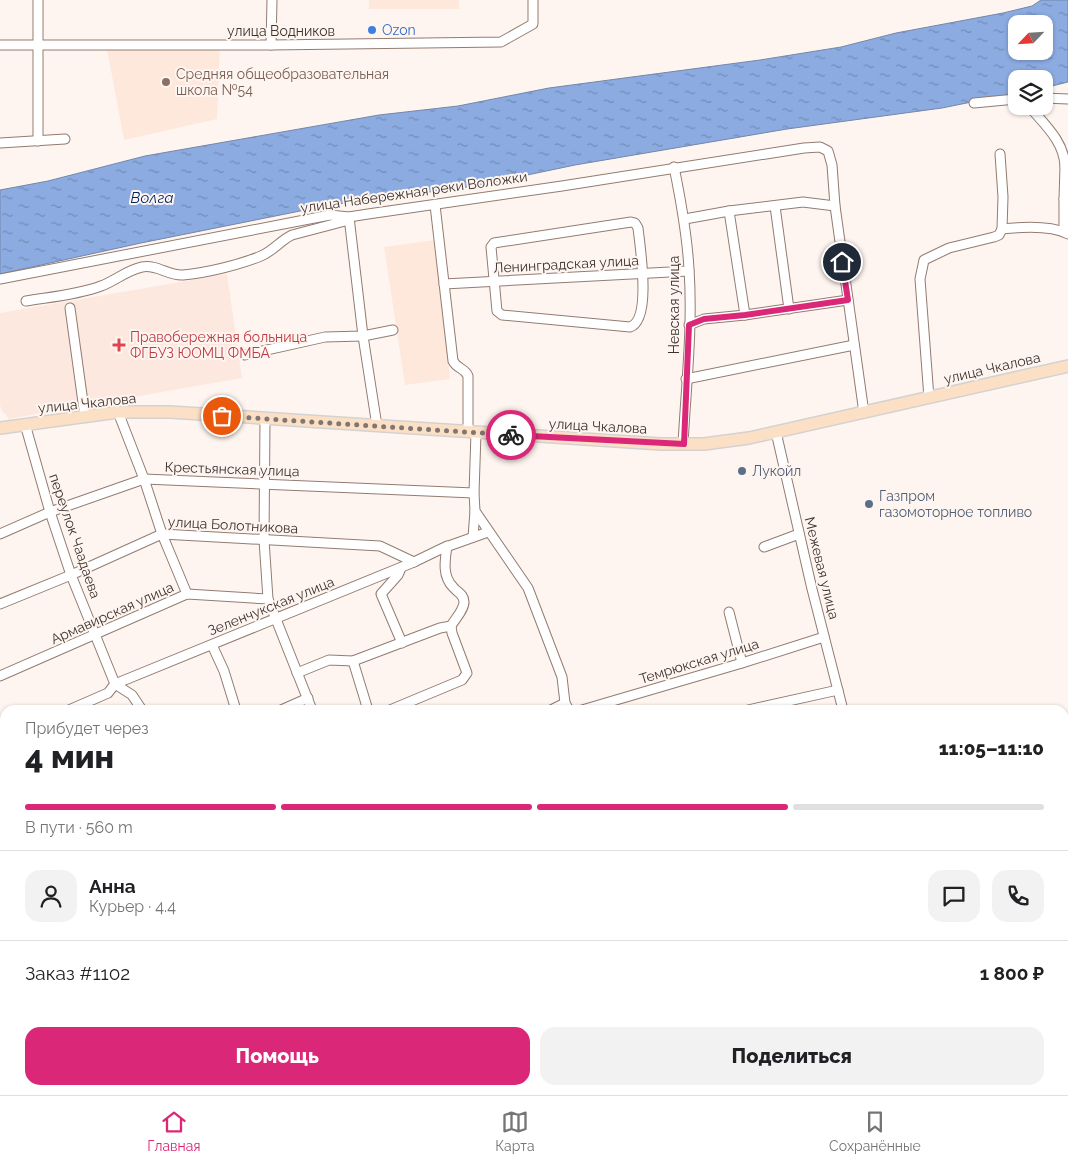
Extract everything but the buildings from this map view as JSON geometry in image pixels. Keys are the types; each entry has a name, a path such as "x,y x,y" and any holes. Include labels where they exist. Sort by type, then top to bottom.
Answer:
{"main road":[{"name":"улица Чкалова","path":"0,428 118,412 170,412 564,439 684,444 731,441 776,432 1068,366"}],"street":[{"path":"38,0 38,141"},
{"path":"271,45 272,0"},
{"name":"улица Водников","path":"0,45 271,45 501,42 533,24 533,0"},
{"path":"1053,98 1068,99"},
{"path":"974,103 1008,100"},
{"path":"1002,229 1022,227 1066,232 1066,166 1064,158 1060,145 1036,115"},
{"path":"0,143 65,138"},
{"name":"улица Набережная реки Воложки","path":"0,279 330,215 349,218 804,148 820,147 826,149 832,165 834,206"},
{"path":"929,398 920,279 924,260 949,248 999,235 1002,229 1003,197 1000,154"},
{"name":"Невская улица","path":"674,167 685,219 689,271 689,325 684,444"},
{"path":"685,219 730,211 803,202 834,206 864,412"},
{"path":"434,205 453,361 457,367 465,370 468,376 475,511 473,537"},
{"path":"775,206 789,309"},
{"path":"730,211 745,315"},
{"path":"26,301 64,296 100,286 144,267 157,268 178,275 217,269 262,256 285,238 292,235 349,218 363,336 377,426"},
{"path":"631,222 635,223 638,228 644,275 640,316 637,323 630,327 502,315 496,309 494,281 491,247 494,243 631,222"},
{"name":"Ленинградская улица","path":"444,284 644,275 689,271"},
{"path":"689,325 704,319 848,300"},
{"path":"70,308 85,416"},
{"path":"245,355 326,337 363,336 393,330"},
{"path":"686,380 854,345"},
{"path":"118,412 144,479 162,534 187,594"},
{"path":"265,419 264,540 268,599 310,705"},
{"name":"переулок Чаадаева","path":"25,424 50,512 71,575 115,684"},
{"name":"Межевая улица","path":"776,432 799,534 842,705"},
{"name":"Крестьянская улица","path":"0,534 50,512 144,479 474,493"},
{"path":"475,511 528,588 562,677 567,705"},
{"name":"Зеленчукская улица","path":"83,705 108,693 115,684 400,568 447,546 488,532"},
{"name":"улица Болотникова","path":"0,604 71,575 162,534 380,546 414,562"},
{"path":"764,547 799,534"},
{"path":"402,705 462,680 466,676 467,671 451,626 464,606 464,601 450,583 447,575 444,563 447,546"},
{"path":"400,568 394,581 381,594 402,643"},
{"name":"Армавирская улица","path":"0,676 96,636 187,594 268,599"},
{"path":"729,612 742,663"},
{"path":"297,673 329,660 354,661 440,628 451,626"},
{"name":"Темрюкская улица","path":"599,705 742,663 824,636"},
{"path":"212,645 224,672 234,705"},
{"path":"354,661 367,705"},
{"path":"115,684 132,695 139,705"},
{"path":"770,705 838,690"},
{"path":"292,705 308,698"}],"shaded area":[{"path":"369,0 459,0 459,9 369,9"},
{"name":"Средняя общеобразовательная школа №54","path":"220,43 217,119 124,140 106,44"},
{"path":"435,240 450,379 405,385 384,247"},
{"name":"Правобережная больница ФГБУЗ ЮОМЦ ФМБА","path":"227,274 242,378 8,419 2,411 0,405 0,313"}],"water":[{"name":"Волга","path":"1041,0 1068,0 1068,82 1053,86 1053,70 1008,70 1008,95 942,108 787,129 575,165 475,186 330,205 0,274 0,190 48,181 145,156 379,115 458,106 549,88 760,60 841,47 896,33 1032,6"}],"way so far":[{"path":"222,416 511,435"}],"place":[{"name":"Ozon","path":"372,30"},
{"name":"Средняя общеобразовательная школа №54","path":"166,82"},
{"name":"Правобережная больница ФГБУЗ ЮОМЦ ФМБА","path":"119,345"},
{"name":"Лукойл","path":"742,471"},
{"name":"Газпром газомоторное топливо","path":"869,504"}],"route":[{"path":"511,435 684,444 689,325 704,319 848,300 842,262"}]}
